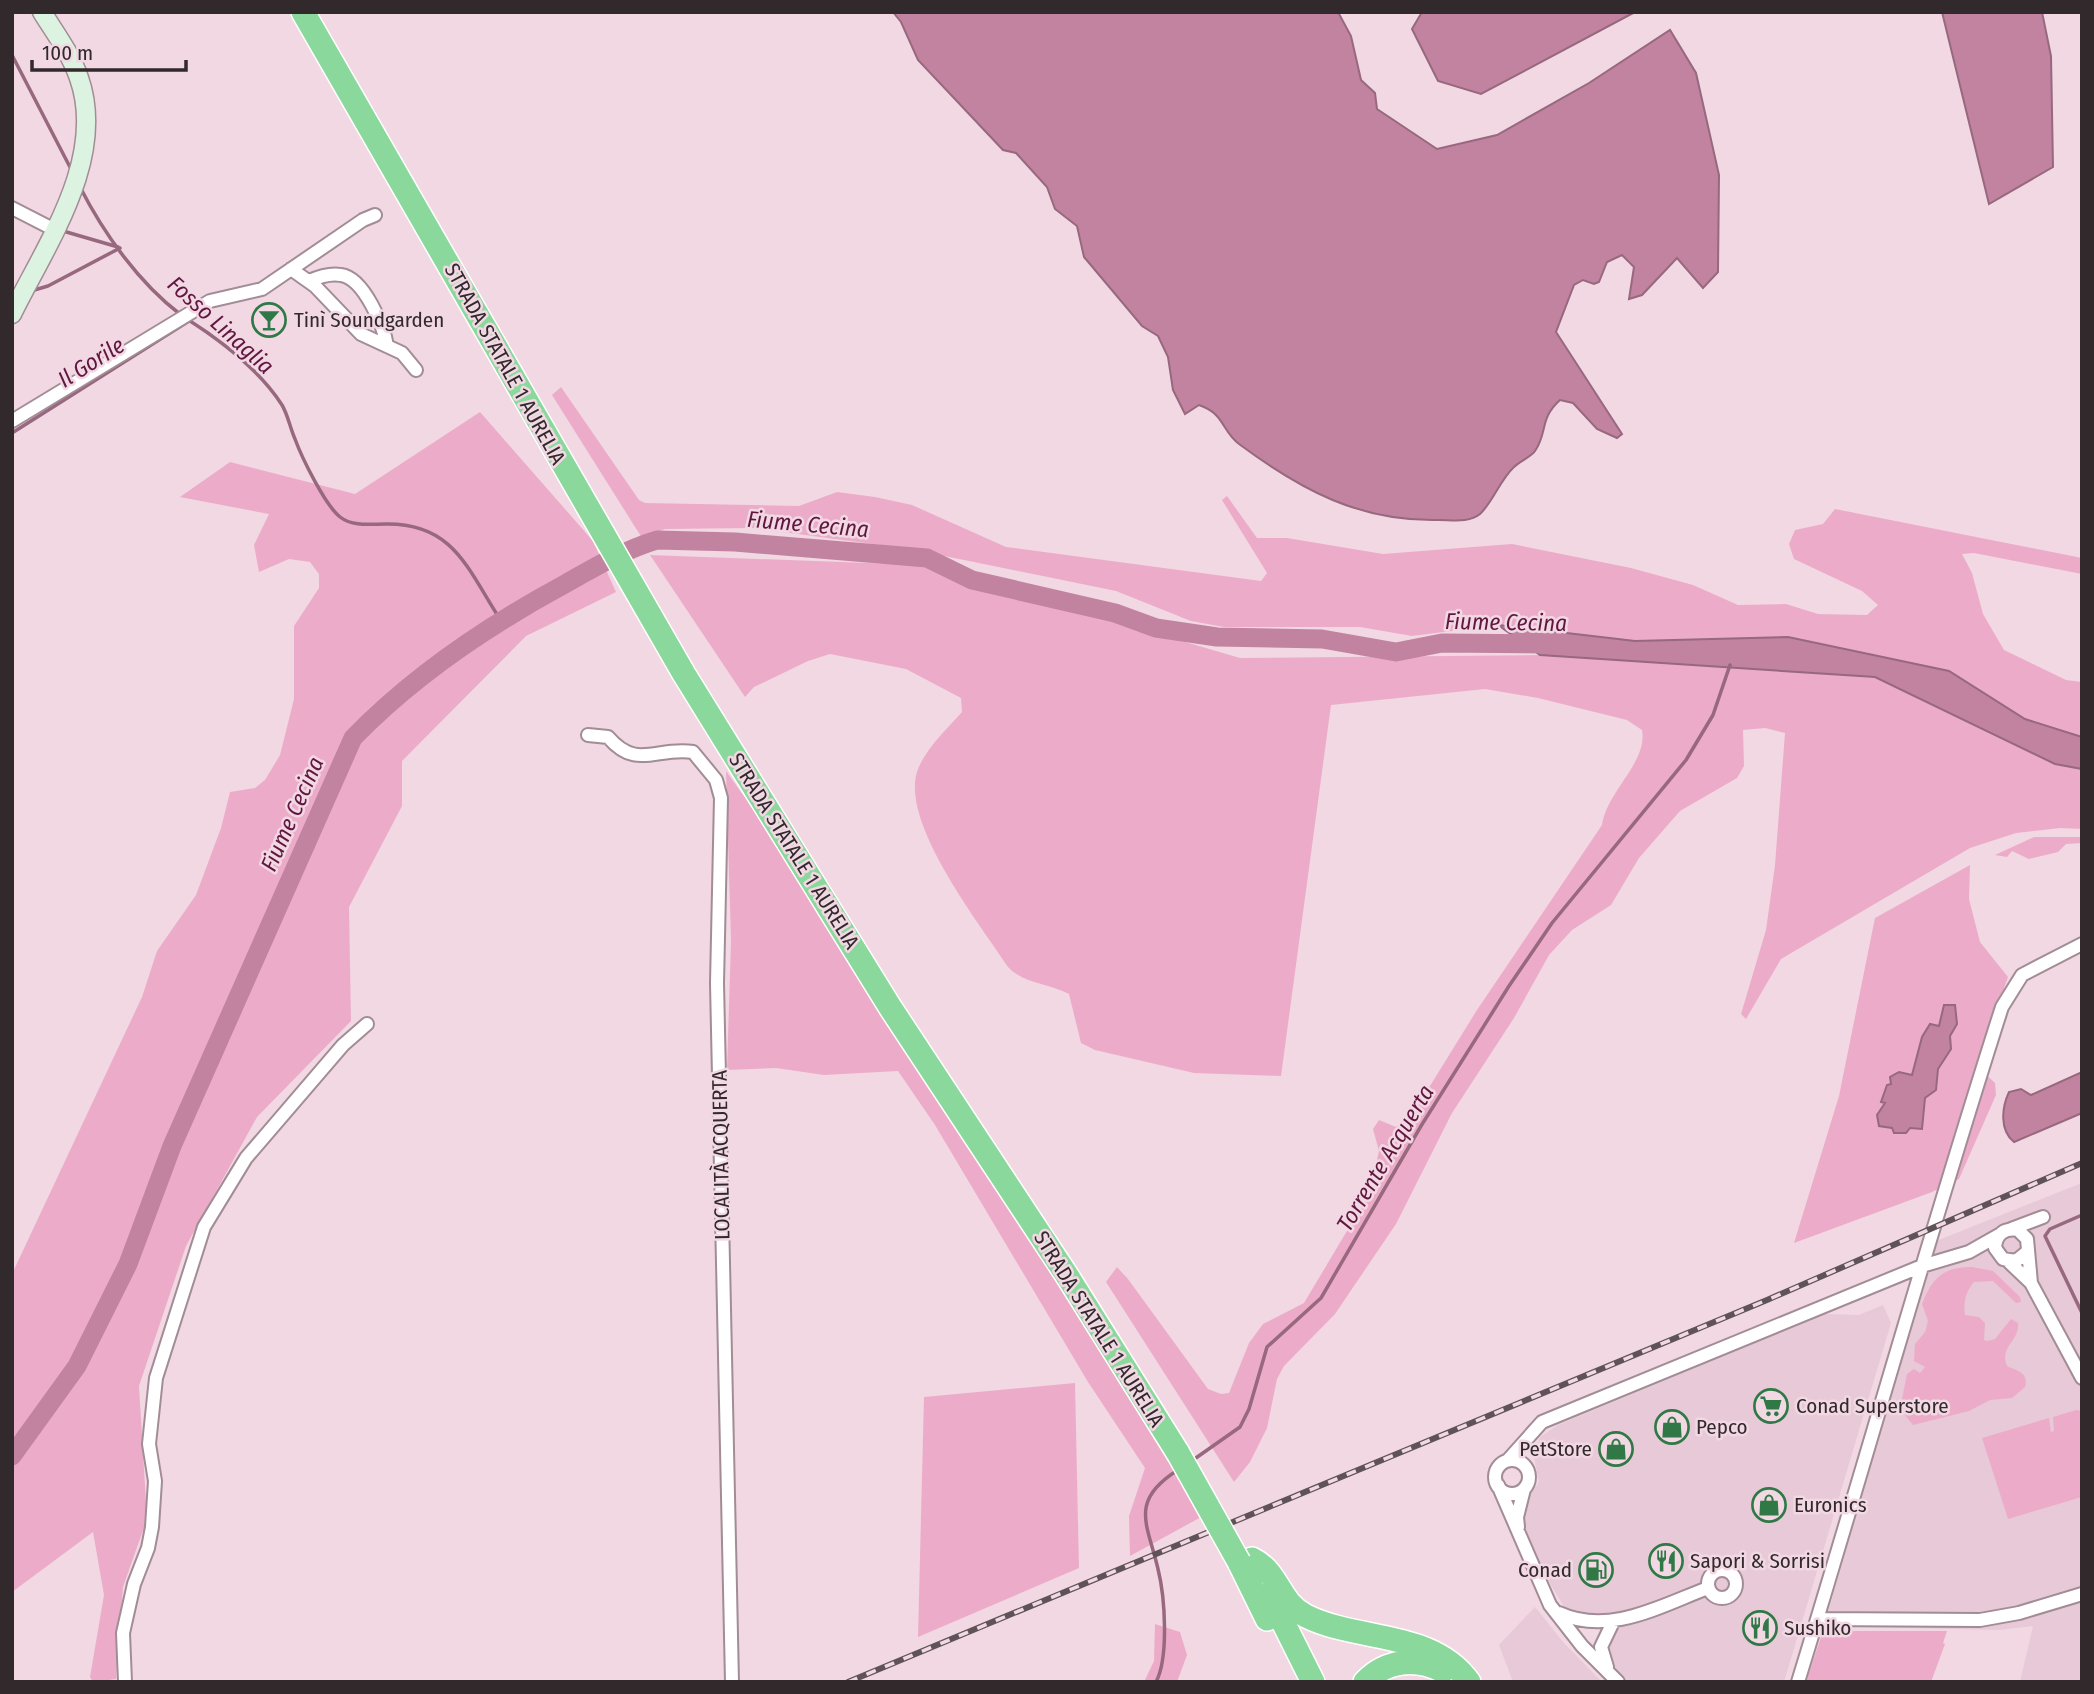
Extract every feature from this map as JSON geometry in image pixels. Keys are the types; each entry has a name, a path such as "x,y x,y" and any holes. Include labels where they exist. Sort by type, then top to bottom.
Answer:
{"highway":[{"name":"STRADA STATALE 1 AURELIA","path":"303,12 689,670 901,1000 1183,1449 1247,1559 1313,1682"},
{"name":"STRADA STATALE 1 AURELIA","path":"318,12 582,487"},
{"name":"STRADA STATALE 1 AURELIA","path":"1247,1559 1298,1682"},
{"path":"1247,1559 1268,1569 1283,1597 1298,1611 1327,1624 1438,1654 1457,1668 1469,1682"},
{"path":"1365,1682 1385,1667 1411,1662 1433,1666 1456,1682"}],"main road":[{"path":"12,314 82,165 89,126 84,93 71,60 42,12"}],"street":[{"path":"12,208 53,229"},
{"path":"12,421 215,299 262,289 363,220 375,215"},
{"path":"291,269 309,281 361,334 409,358 416,370"},
{"path":"309,281 341,275 353,281 379,314 387,346"},
{"name":"LOCALITÀ ACQUERTA","path":"587,735 608,737 621,752 635,757 674,749 693,752 716,780 721,798 718,983 732,1682"},
{"path":"1798,1682 1922,1266 2009,992 2031,969 2082,944"},
{"path":"125,1682 123,1633 134,1584 148,1548 153,1517 155,1481 149,1444 156,1378 204,1227 246,1158 343,1045 367,1024"},
{"path":"1614,1678 1555,1612 1498,1485 1498,1468 1542,1422 1922,1266 1969,1252 2005,1232 2043,1217 2027,1239 2031,1283"},
{"path":"1998,1255 1995,1248 2005,1232 2018,1230 2027,1239"},
{"path":"1969,1252 1998,1255 2010,1262 2031,1283 2082,1377"},
{"path":"2010,1262 2023,1258 2027,1252"},
{"path":"1520,1538 1517,1517 1528,1472 1532,1434"},
{"path":"1508,1460 1521,1462 1528,1472"},
{"path":"1498,1485 1508,1493 1524,1489"},
{"path":"1555,1612 1584,1622 1613,1622 1708,1588"},
{"path":"1817,1619 1980,1620 2019,1613 2082,1594"},
{"path":"1613,1622 1601,1647 1614,1678"}],"shaded area":[{"path":"893,12 1338,12 1351,36 1361,80 1375,93 1377,109 1437,149 1497,135 1589,83 1670,30 1696,73 1719,175 1718,272 1703,288 1677,258 1642,295 1629,299 1634,267 1622,255 1607,262 1599,282 1594,284 1583,280 1574,285 1556,332 1622,434 1617,438 1597,429 1573,403 1560,400 1546,419 1535,451 1509,472 1485,509 1476,517 1461,520 1410,519 1357,509 1309,489 1262,461 1233,439 1214,413 1207,409 1199,405 1185,414 1173,390 1168,357 1158,336 1142,326 1084,257 1077,226 1055,209 1047,187 1016,153 1003,150 918,60 901,22"},
{"path":"1422,12 1635,12 1481,94 1438,81 1412,29"},
{"path":"1942,12 2042,12 2051,56 2053,167 1989,204"},
{"path":"561,387 639,500 645,503 799,506 837,492 912,505 1006,547 1261,581 1267,573 1222,500 1227,496 1257,538 1287,538 1383,554 1512,544 1631,568 1693,585 1738,605 1786,604 1818,614 1867,615 1878,605 1862,591 1794,559 1789,544 1795,530 1823,524 1835,509 2082,558 2082,574 1974,553 1962,554 1972,573 1983,614 2004,650 2066,680 2082,682 2082,737 2025,719 1949,671 1498,625 1412,636 1360,627 1224,627 1191,621 1116,591 910,549 752,528 665,529 642,538 552,395"},
{"path":"480,412 593,541 616,592 526,636 402,761 402,806 349,907 351,1021 257,1117 186,1246 139,1386 147,1519 123,1587 116,1679 93,1682 90,1677 104,1595 93,1532 12,1592 12,1274 142,997 157,951 196,895 221,828 230,792 255,788 265,780 280,755 294,699 294,626 319,588 319,574 310,562 289,559 259,572 254,545 269,514 180,497 230,462 355,494"},
{"path":"650,555 922,565 1240,658 1540,655 1875,677 2055,764 2082,769 2082,829 2060,828 2016,833 1970,848 1781,959 1746,1019 1741,1014 1766,930 1775,865 1785,733 1765,728 1743,730 1744,766 1737,778 1680,811 1639,858 1611,905 1572,930 1549,955 1514,1018 1452,1113 1396,1224 1335,1314 1284,1366 1277,1379 1267,1428 1250,1462 1234,1482 1106,1282 1117,1267 1208,1389 1221,1394 1229,1393 1249,1343 1263,1324 1304,1303 1369,1194 1379,1151 1373,1129 1379,1120 1396,1127 1412,1115 1477,1010 1602,825 1611,800 1639,754 1642,730 1627,720 1538,698 1485,689 1331,705 1281,1076 1194,1073 1095,1050 1081,1043 1069,994 1014,973 946,873 931,845 915,794 920,764 936,740 962,712 961,698 906,669 830,654 808,661 754,687 745,697"},
{"path":"1498,625 1635,641 1788,637 1949,671 2025,719 2082,737 2082,769 2055,764 1875,677 1540,655"},
{"path":"726,771 781,848 1103,1351 1203,1516 1130,1556 1129,1516 1145,1468 1088,1382 935,1125 898,1071 824,1075 776,1068 727,1070 731,941"},
{"path":"2034,837 2082,837 2082,843 2066,844 2058,852 2029,859 2012,851 2007,857 1995,855"},
{"path":"1970,865 1969,899 1980,942 2008,977 1977,1066 1995,1083 1996,1095 1959,1179 1932,1192 1794,1243 1839,1096 1875,918","holes":["1955,1016 1956,1024 1950,1036 1951,1049 1938,1069 1936,1090 1925,1097 1921,1129 1910,1128 1906,1133 1892,1128 1877,1115 1886,1103 1881,1102 1891,1085 1912,1075 1922,1036 1930,1024 1939,1026"]},
{"path":"1944,1005 1955,1005 1957,1024 1950,1036 1951,1049 1938,1069 1936,1090 1925,1098 1922,1129 1910,1128 1906,1133 1894,1133 1892,1128 1879,1126 1877,1115 1885,1103 1881,1102 1887,1085 1891,1084 1890,1077 1899,1072 1912,1075 1922,1037 1930,1024 1939,1026"},
{"path":"2082,1072 2082,1113 2014,1142 2009,1137 2003,1118 2009,1092 2021,1089 2031,1095"},
{"path":"2082,1183 2082,1682 2020,1682 2033,1626 1999,1630 1824,1626 1936,1241"},
{"path":"1972,1267 1993,1271 2020,1297 2021,1302 2016,1303 1993,1281 1974,1282 1967,1293 1964,1311 1965,1315 1979,1317 1985,1323 1984,1340 1987,1341 1995,1339 2011,1319 2018,1323 2005,1359 2007,1366 2024,1375 2025,1387 2012,1398 1990,1400 1969,1411 1913,1425 1900,1409 1907,1374 1914,1369 1920,1373 1925,1367 1914,1361 1915,1344 1925,1332 1928,1321 1922,1304 1930,1287 1940,1276 1953,1269"},
{"path":"1883,1305 1891,1323 1784,1682 1629,1682 1612,1665 1605,1649 1613,1629 1600,1619 1566,1610 1540,1567 1523,1523 1522,1507 1539,1482 1534,1457 1540,1437 1558,1425 1825,1314 1859,1315"},
{"path":"1075,1383 1079,1568 918,1637 924,1397"},
{"path":"2076,1410 2082,1411 2082,1497 2008,1519 1982,1438 2049,1418 2051,1432 2054,1431 2053,1417"},
{"path":"1535,1607 1563,1642 1602,1682 1513,1682 1499,1645"},
{"path":"1155,1624 1180,1632 1187,1655 1177,1682 1144,1682 1154,1661"},
{"path":"1823,1631 1947,1631 1931,1682 1806,1682"}],"waterway":[{"name":"Fosso Linaglia","path":"12,55 72,171"},
{"name":"Fosso Linaglia","path":"80,187 124,257 151,288 181,315"},
{"path":"63,231 118,247"},
{"path":"31,291 48,286 120,248"},
{"name":"Fosso Linaglia","path":"187,319 239,357 273,392 284,409 314,481 340,517 356,524 409,526 444,541 468,567 500,619"},
{"name":"Il Gorile","path":"12,433 189,321"},
{"name":"Fiume Cecina","path":"12,1456 77,1366 128,1264 172,1146 353,738 426,673 480,634 599,565 657,540 735,542 927,558 972,580 1115,613 1156,628 1217,637 1322,639 1396,652 1442,643 1547,644"},
{"name":"Torrente Acquerta","path":"1193,1460 1240,1427 1249,1409 1267,1347 1321,1298 1421,1126 1509,986 1552,923 1686,760 1713,715 1730,665"},
{"path":"2082,1215 2050,1229 2045,1236 2082,1313"},
{"name":"Torrente Acquerta","path":"1156,1682 1163,1658 1164,1610 1147,1527 1147,1503 1162,1481 1178,1470"}],"railway":[{"path":"848,1682 1767,1300 2082,1163"}],"place":[{"name":"Tinì Soundgarden","path":"269,320"},
{"name":"Conad Superstore","path":"1771,1406"},
{"name":"Pepco","path":"1672,1427"},
{"name":"PetStore","path":"1616,1449"},
{"name":"Euronics","path":"1769,1505"},
{"name":"Sapori & Sorrisi","path":"1666,1561"},
{"name":"Conad","path":"1596,1570"},
{"name":"Sushiko","path":"1760,1628"}]}
